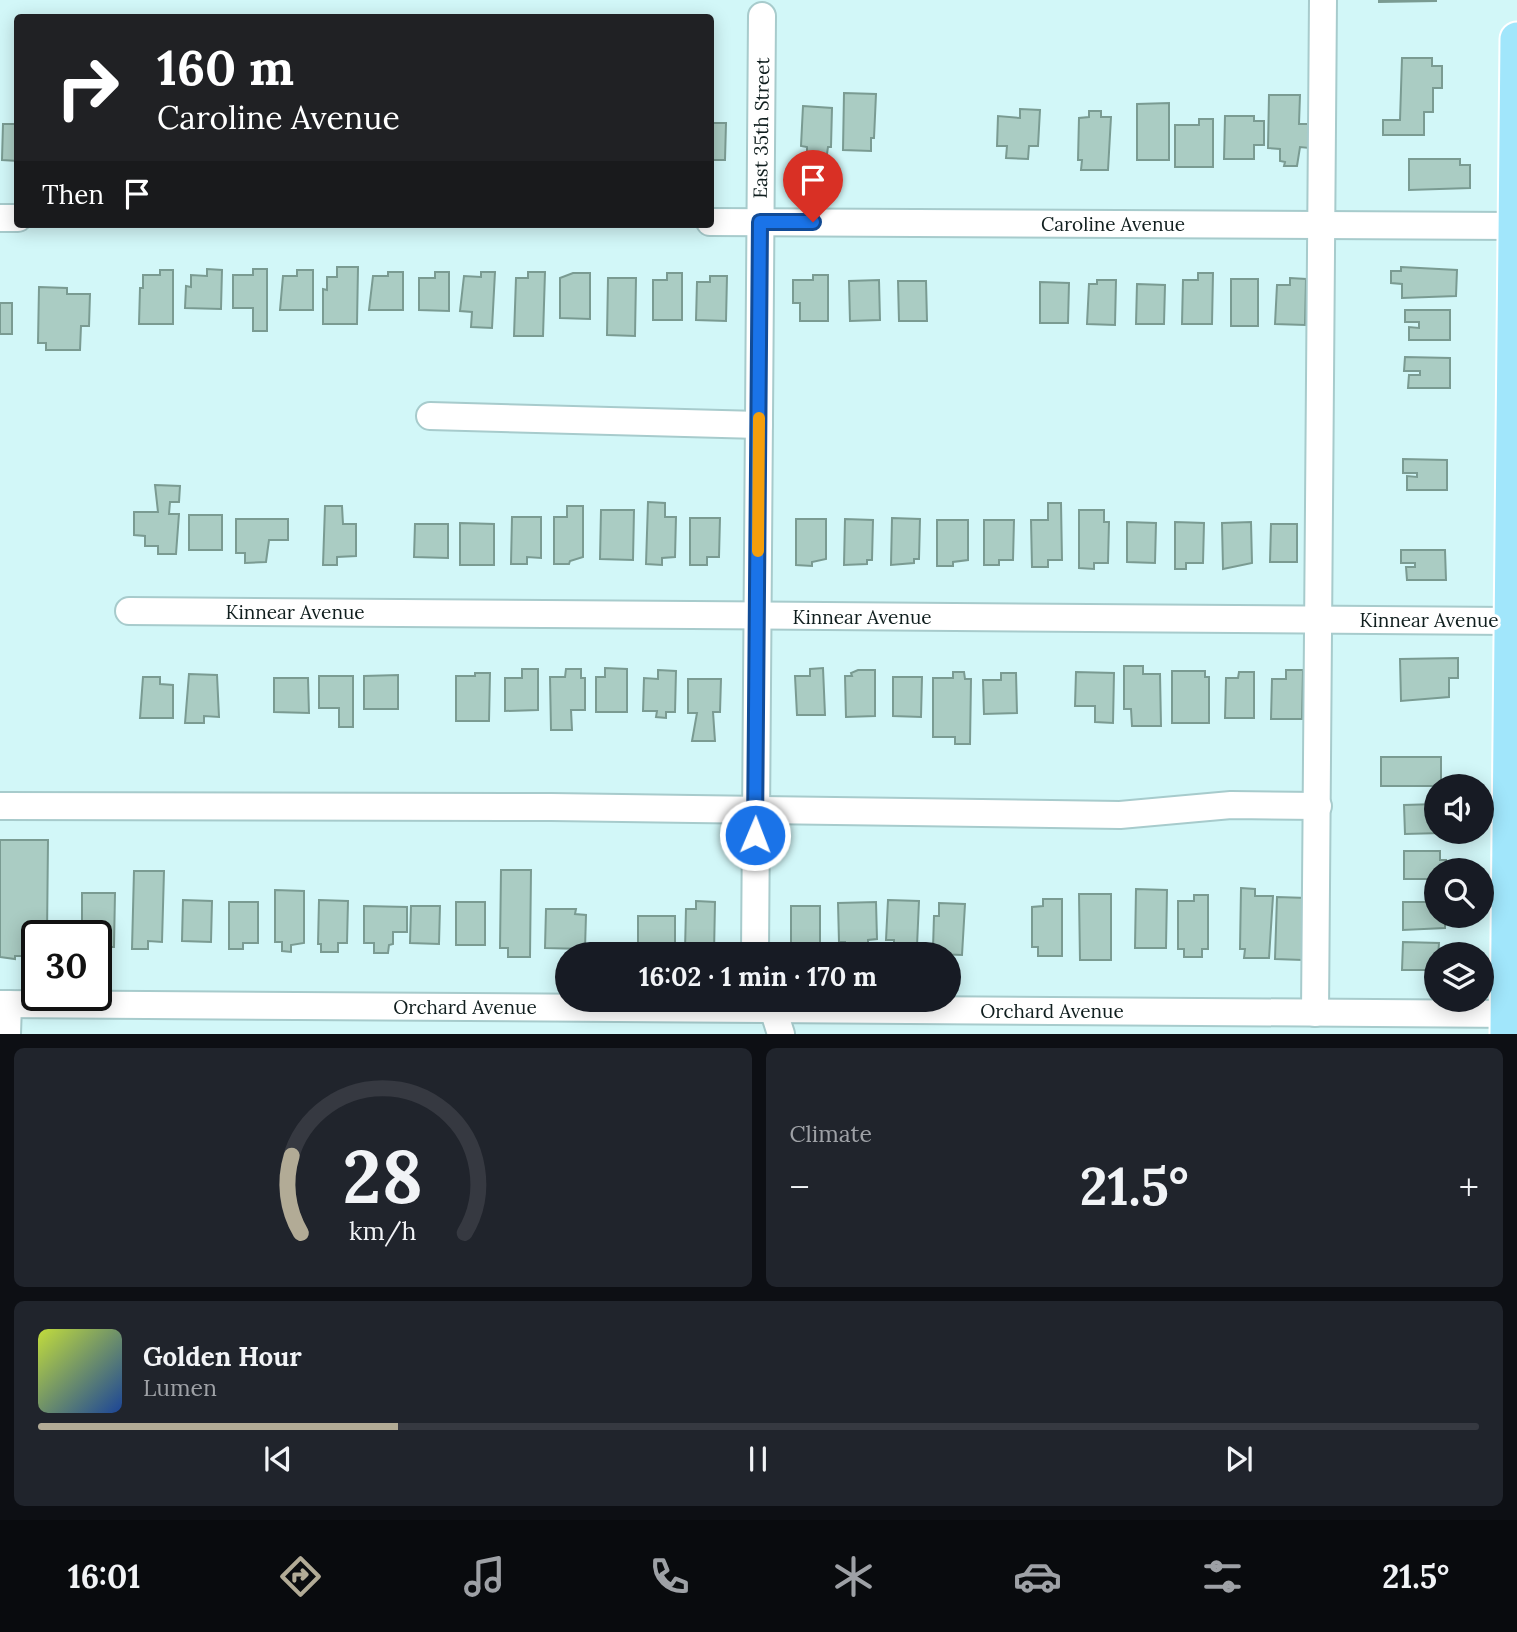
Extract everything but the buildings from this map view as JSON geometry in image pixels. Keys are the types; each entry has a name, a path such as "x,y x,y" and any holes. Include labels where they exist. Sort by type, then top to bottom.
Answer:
{"main road":[{"path":"1510,1020 1517,39"}],"street":[{"path":"1315,1013 1323,0"},
{"name":"East 35th Street","path":"755,942 762,16"},
{"name":"Caroline Avenue","path":"714,222 1515,226"},
{"path":"430,416 759,425"},
{"name":"Kinnear Avenue","path":"129,611 1511,621"},
{"path":"0,806 551,807 756,812 1121,815 1231,805 1318,806"},
{"path":"4,1004 8,1034"},
{"name":"Orchard Avenue","path":"4,1004 770,1013 1315,1013 1510,1020"}],"slow traffic":[{"path":"758,551 759,418"}],"route":[{"path":"755,835 760,222 813,222"}]}
